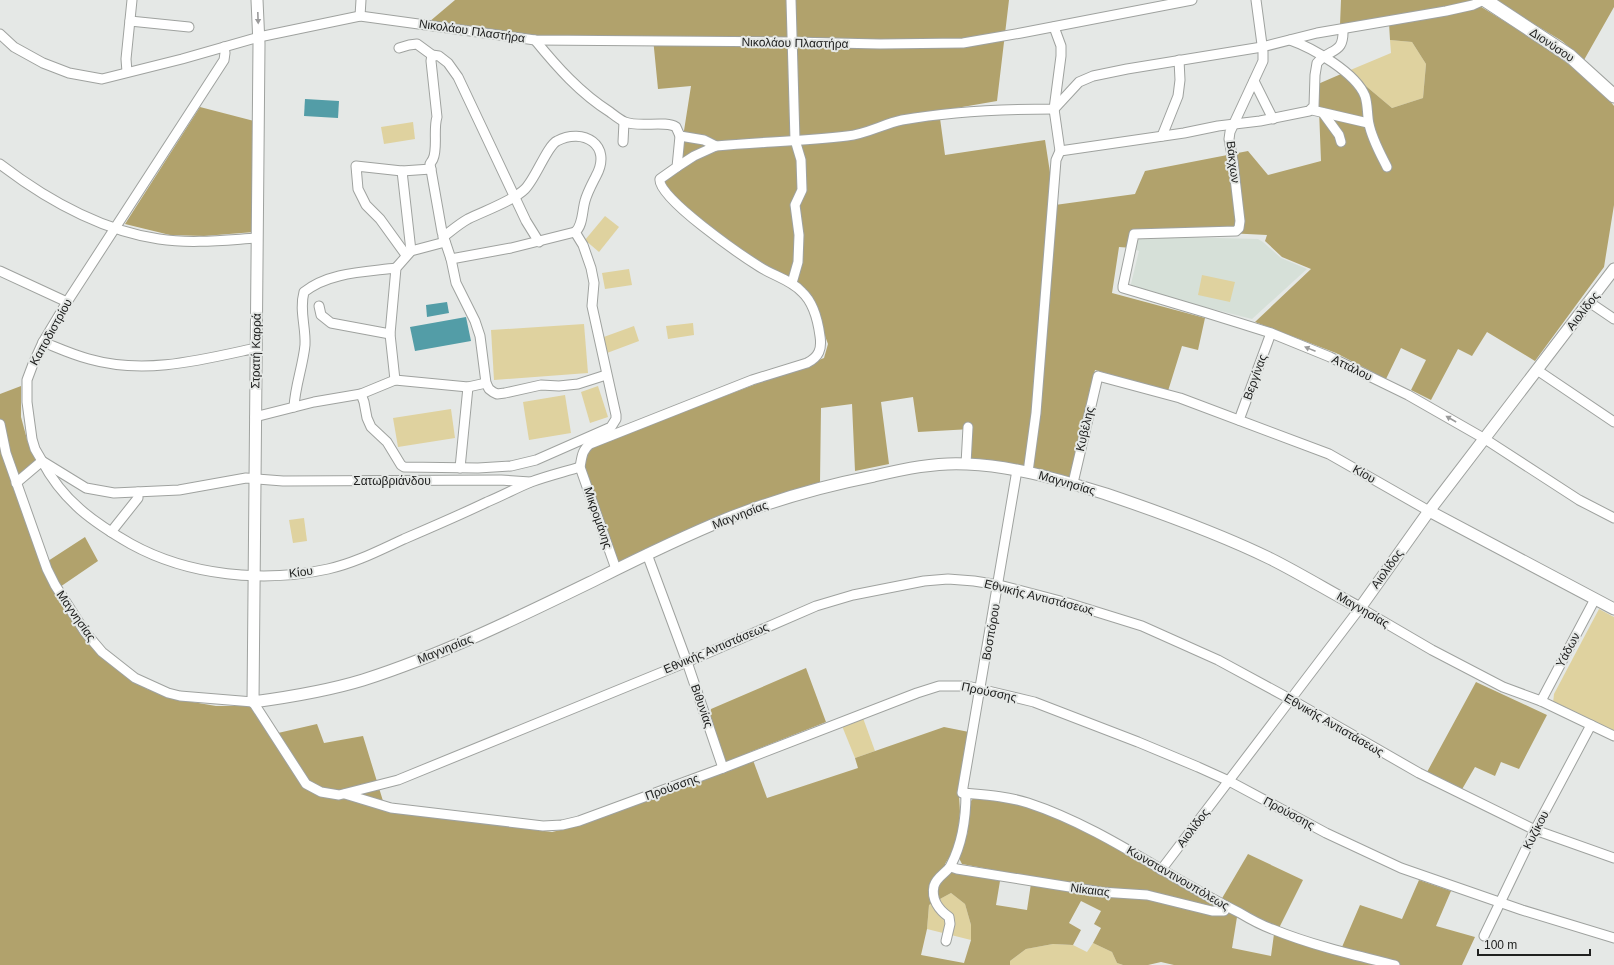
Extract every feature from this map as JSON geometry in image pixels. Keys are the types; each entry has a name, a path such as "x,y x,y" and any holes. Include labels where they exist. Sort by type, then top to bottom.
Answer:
{"main road":[{"name":"Διονύσου","path":"1485,0 1570,56 1614,96"}],"street":[{"path":"126,72 132,0"},
{"name":"Στρατή Καρρά","path":"253,702 259,36 257,0"},
{"path":"360,16 361,0"},
{"path":"791,0 795,140 801,160 802,190 795,205 799,235 798,262 792,283"},
{"name":"Νικολάου Πλαστήρα","path":"0,34 14,47 36,60 69,73 102,79 182,59 259,36 360,16 535,40 880,44 963,43 1192,0"},
{"name":"Βάκχων","path":"1137,233 1236,231 1239,228 1240,221 1229,139 1233,124 1263,61 1256,0"},
{"path":"580,467 585,448 590,444 716,393 752,380 800,366 814,360 821,347 815,314 803,292 792,283 762,269 728,246 672,199 660,185 662,177 694,156 716,146 848,136 900,121 943,114 985,110 1054,109 1079,82 1093,76 1178,60 1262,47 1317,32 1343,29 1446,11 1473,5 1485,0"},
{"path":"130,21 189,27"},
{"path":"1054,26 1061,46 1054,109 1060,151 1218,126 1273,119 1312,110 1368,123"},
{"path":"1312,110 1314,106 1317,63 1337,49 1343,42 1343,29"},
{"path":"535,40 577,87 624,122 638,125 672,125 676,127 680,136 677,167"},
{"path":"1290,40 1308,47 1356,81 1365,97 1368,123 1387,167"},
{"path":"399,48 417,44 432,55 439,56 448,63 458,77 526,221 539,242"},
{"name":"Καποδιστρίου","path":"42,461 35,449 28,415 26,390 27,380 32,364 43,342 67,302 224,60 224,47"},
{"path":"432,55 431,61 437,117 434,126 436,137 434,158 430,164 444,240 451,259 456,283 472,313 477,329 486,383 489,389 497,394 541,385 559,386 578,384 606,375"},
{"path":"1162,136 1178,96 1180,80 1178,60"},
{"path":"1254,81 1273,119"},
{"path":"1323,113 1339,135 1341,142"},
{"path":"624,122 624,142"},
{"path":"680,136 704,140 716,146"},
{"path":"395,380 390,334 396,268 408,253 444,240 466,220 515,196 523,190 535,177 550,147 555,142 572,137 582,138 594,142 601,151 602,161 585,200 580,227 575,232 539,242 451,259"},
{"name":"Βοσπόρου","path":"951,867 963,831 966,815 964,793 981,688 999,585 1036,413 1056,160 1057,154 1060,151"},
{"path":"0,164 28,185 49,198 77,213 115,228 160,239 203,241 257,238"},
{"path":"408,253 380,219 366,205 358,189 356,166 402,171 431,169"},
{"path":"402,171 408,253"},
{"path":"360,394 371,426 387,442 401,465 404,467 499,468 536,460 611,427 616,419 616,415 592,306 594,283 591,268 583,245 575,232"},
{"name":"Αττάλου","path":"1137,233 1133,237 1123,288 1271,333 1330,357 1408,395 1485,439 1579,500 1614,518"},
{"path":"294,407 295,391 305,347 301,309 304,292 342,274 396,268"},
{"name":"Αιολίδος","path":"1161,870 1360,608 1429,511 1614,269"},
{"path":"0,271 67,302"},
{"path":"1590,302 1614,319"},
{"path":"319,306 321,315 331,323 390,334"},
{"name":"Βεργίνας","path":"1239,420 1271,333"},
{"path":"43,342 90,359 118,364 144,365 186,363 256,348"},
{"path":"1537,370 1614,422"},
{"name":"Κίου","path":"1098,376 1180,398 1329,454 1429,511 1614,609"},
{"name":"Κυβέλης","path":"1073,483 1098,376"},
{"path":"255,417 294,407 360,394 395,380 468,387 486,383"},
{"path":"460,468 468,387"},
{"name":"Μαγνησίας","path":"0,424 6,453 16,484 50,578 85,632 102,652 135,678 168,694 212,700 253,702 310,693 361,680 394,669 488,631 647,554 728,518 796,495 857,479 910,468 944,464 966,464 1023,471 1073,483 1134,503 1209,531 1273,560 1432,650 1497,683 1541,701 1614,736"},
{"path":"966,464 968,427"},
{"path":"16,484 42,461 86,488 105,492 188,489 240,478 255,478"},
{"name":"Κίου","path":"42,461 57,486 69,499 111,532 142,550 172,562 214,571 254,575 313,572 347,563 460,515 530,482 580,467"},
{"name":"Μικρομάνης","path":"580,467 616,569"},
{"name":"Σατωβριάνδου","path":"255,478 289,482 501,480 530,482"},
{"path":"111,532 138,498 138,492"},
{"name":"Βιθυνίας","path":"647,554 687,662 723,768"},
{"name":"Εθνικής Αντιστάσεως","path":"253,702 306,784 320,792 333,795 344,794 398,780 687,662 816,606 853,595 924,581 948,579 999,585 1068,602 1142,626 1218,660 1290,699 1419,773 1535,830 1614,858"},
{"name":"Υάδων","path":"1541,701 1595,599"},
{"name":"Προύσσης","path":"344,794 386,807 552,826 579,821 932,688 948,685 981,688 1034,702 1167,753 1229,781 1326,833 1387,862 1440,883 1614,938"},
{"name":"Κυζίκου","path":"1484,936 1535,830 1591,725"},
{"name":"Κωνσταντινουπόλεως","path":"964,793 984,794 1007,798 1026,802 1047,810 1120,845 1227,907 1272,929 1325,946 1394,965"},
{"path":"946,941 950,924 949,917 943,913 938,906 934,892 936,881 951,867"},
{"name":"Νίκαιας","path":"951,867 957,870 1061,887 1101,892 1147,895 1212,911 1224,911 1227,907"}],"shaded area":[{"path":"455,0 1009,0 997,101 939,111 945,155 1045,140 1055,205 1135,194 1145,171 1248,151 1268,175 1321,161 1318,84 1348,71 1392,108 1423,98 1426,64 1412,42 1390,40 1389,23 1340,25 1341,0 1470,0 1538,42 1574,68 1605,95 1614,106 1614,205 1604,267 1535,361 1487,332 1472,356 1458,349 1431,400 1411,390 1426,360 1401,348 1386,379 1336,353 1255,322 1311,269 1282,257 1265,241 1267,235 1227,233 1136,235 1133,248 1119,247 1112,293 1205,318 1198,350 1182,346 1168,391 1095,370 1070,479 971,459 971,429 918,432 913,397 881,402 889,464 855,471 852,404 821,408 820,482 761,500 697,527 617,564 585,472 584,459 586,449 824,358 828,344 811,298 799,283 745,255 708,228 666,189 661,180 678,169 691,86 658,89 653,38 538,36 429,22"},
{"path":"1494,0 1614,0 1614,7 1584,60 1562,41"},
{"path":"1390,40 1412,42 1426,64 1423,98 1392,108 1348,71 1391,53"},
{"path":"200,107 254,121 254,232 204,236 170,235 125,224"},
{"path":"413,122 415,139 384,144 381,127"},
{"path":"605,216 619,227 599,252 585,240"},
{"path":"1139,236 1258,239 1281,258 1307,269 1252,319 1130,288 1139,251 1134,249"},
{"path":"629,269 632,285 605,289 602,273"},
{"path":"1202,275 1235,282 1230,302 1198,295"},
{"path":"693,323 694,335 668,339 666,326"},
{"path":"584,324 588,373 494,380 491,330"},
{"path":"634,326 639,341 607,353 601,338"},
{"path":"21,386 21,417 28,443 36,461 11,482 28,528 48,561 85,537 98,561 57,589 120,672 147,689 175,699 216,706 255,706 278,733 317,724 324,743 363,736 383,801 383,810 552,832 582,825 727,771 710,715 711,709 806,668 826,722 750,752 767,798 858,768 855,758 944,727 969,732 959,795 960,812 958,831 953,851 945,864 965,874 1000,881 996,905 1027,910 1032,877 962,864 959,858 959,852 967,835 971,801 975,796 1029,806 1063,820 1221,900 1248,854 1303,880 1279,928 1241,911 1237,917 1232,948 1271,956 1274,934 1342,947 1360,905 1402,919 1419,880 1451,891 1436,926 1475,937 1462,965 1174,965 1161,962 1148,965 1123,965 1117,963 1112,952 1093,943 1101,928 1094,924 1101,911 1081,901 1069,923 1081,930 1073,945 1053,944 1026,949 1010,961 1010,965 0,965 0,394","holes":["951,893 965,904 971,925 971,940 964,963 921,955 927,929 929,905"]},
{"path":"598,386 608,417 590,423 581,392"},
{"path":"565,395 571,433 529,440 523,402"},
{"path":"451,409 455,438 398,447 393,418"},
{"path":"304,518 307,541 293,543 289,520"},
{"path":"1599,609 1614,617 1614,732 1553,703 1554,694"},
{"path":"1476,682 1547,715 1519,769 1501,762 1495,776 1475,767 1461,791 1426,774"},
{"path":"863,718 875,751 855,758 842,726"},
{"path":"951,893 965,904 971,925 971,940 927,929 929,905"},
{"path":"1093,943 1112,952 1117,963 1123,965 1010,965 1010,961 1026,949 1053,944 1073,945 1087,952"}],"water":[{"path":"305,99 339,101 338,118 304,116"},
{"path":"447,302 449,313 427,317 426,305"},
{"path":"466,317 471,341 415,351 410,327"}]}
